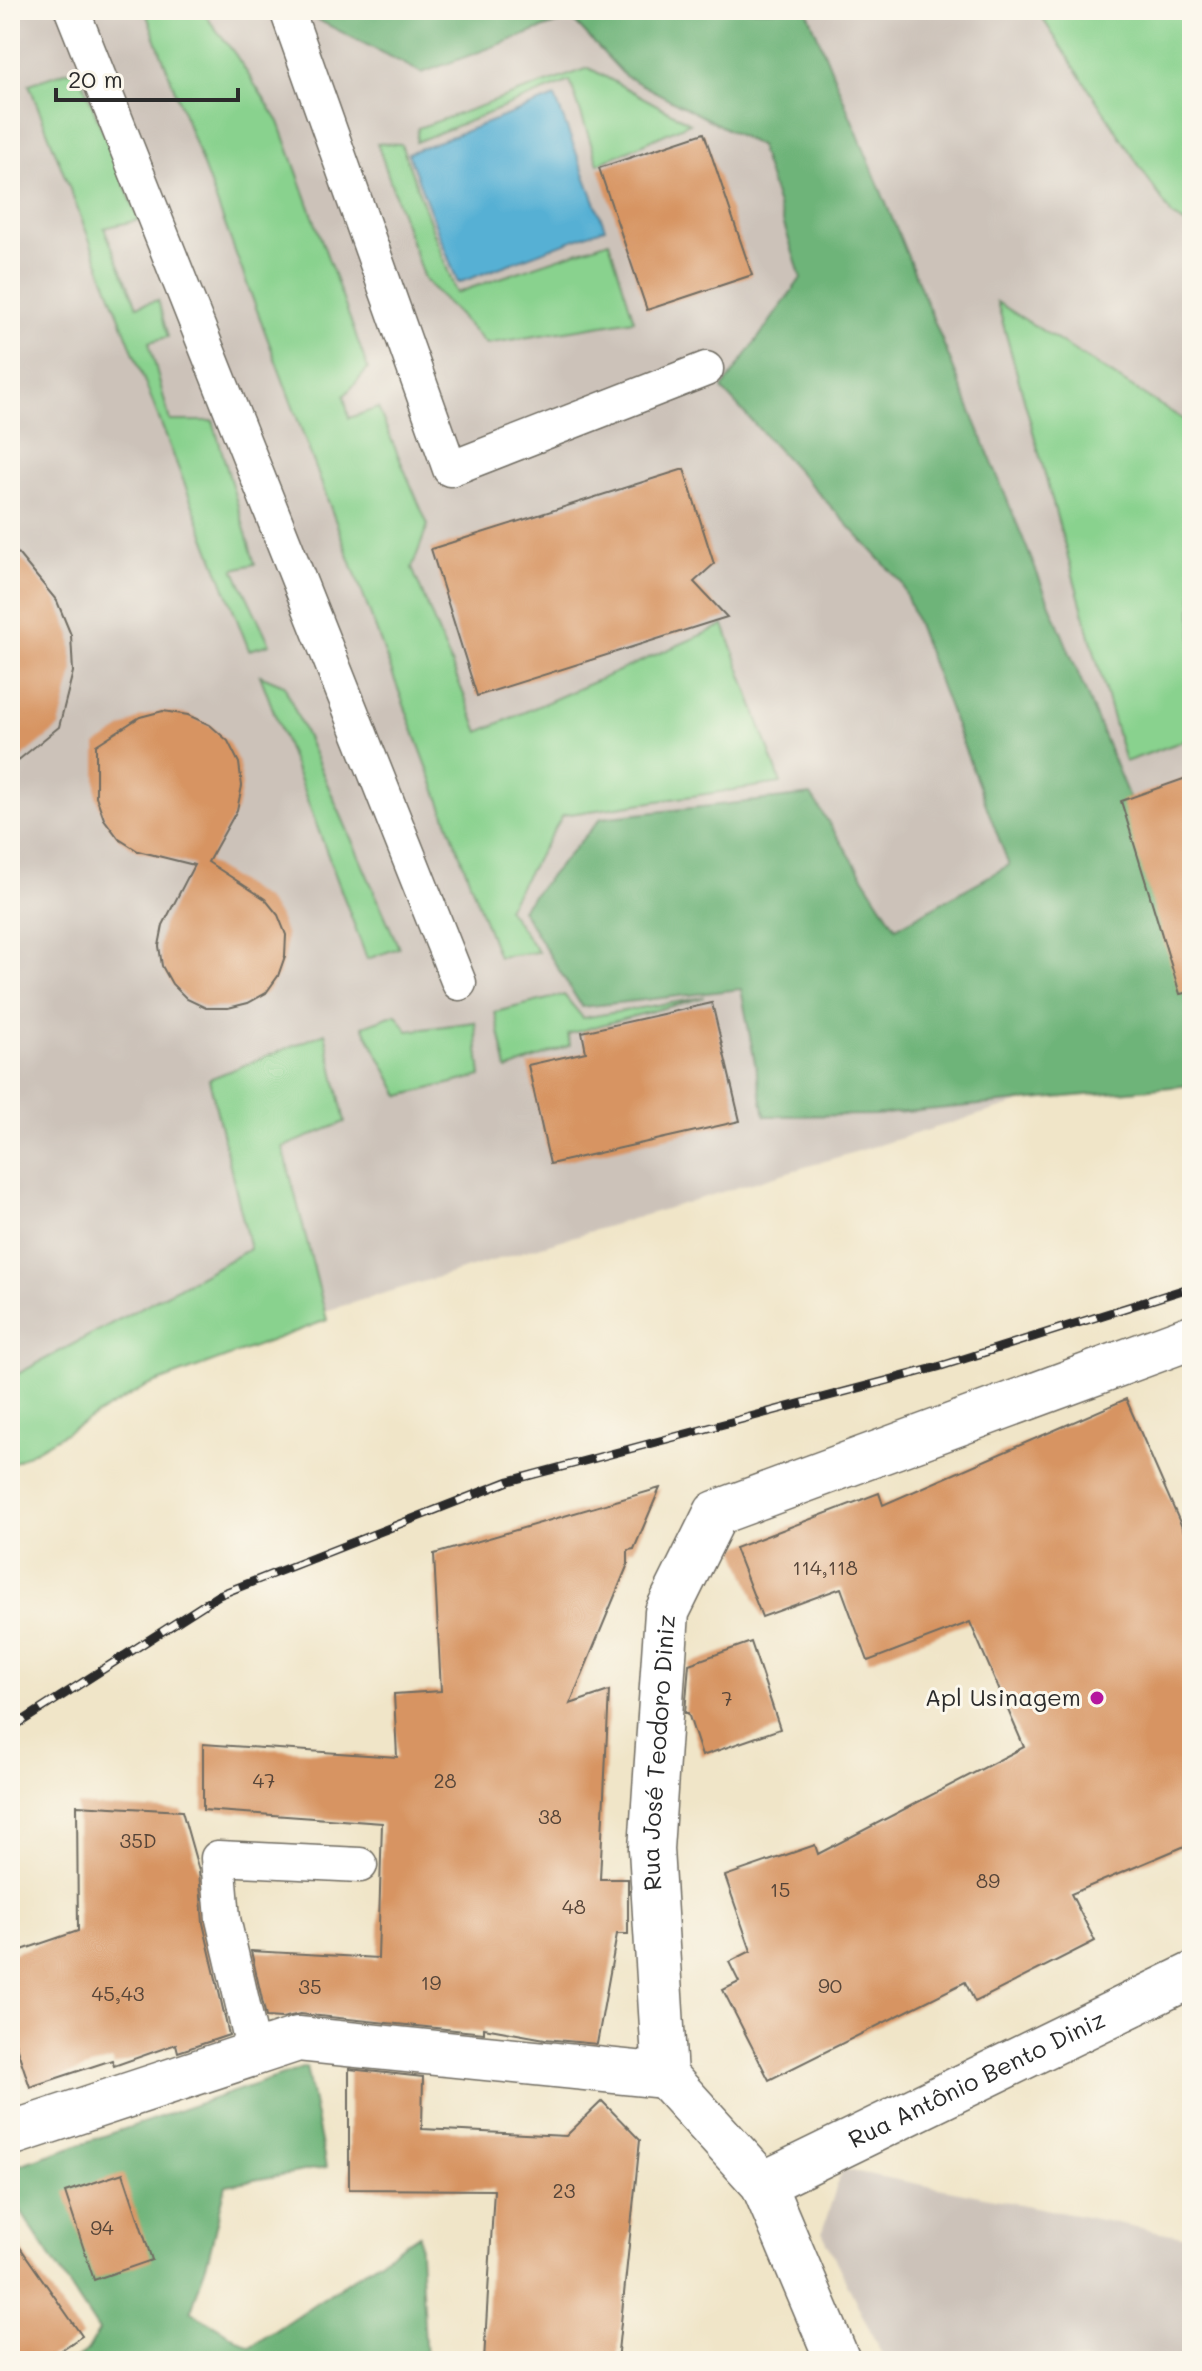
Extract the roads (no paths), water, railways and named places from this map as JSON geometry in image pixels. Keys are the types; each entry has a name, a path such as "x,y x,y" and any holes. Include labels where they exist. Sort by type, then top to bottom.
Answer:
{"street":[{"name":"Rua José Teodoro Diniz","path":"665,2076 651,1849 667,1612 716,1513 1192,1337"},
{"name":"Rua Antônio Bento Diniz","path":"763,2184 1192,1975"},
{"path":"10,2134 298,2039 665,2076 763,2184 838,2361"}],"lane":[{"path":"72,10 459,983"},
{"path":"287,10 450,469 706,369"},
{"path":"254,2053 223,1919 218,1858 360,1865"}],"water":[{"path":"555,97 605,228 458,283 408,153"}],"railway":[{"path":"10,1729 219,1595 509,1481 938,1367 1192,1287"}],"place":[{"name":"Apl Usinagem","path":"1097,1698"}]}
